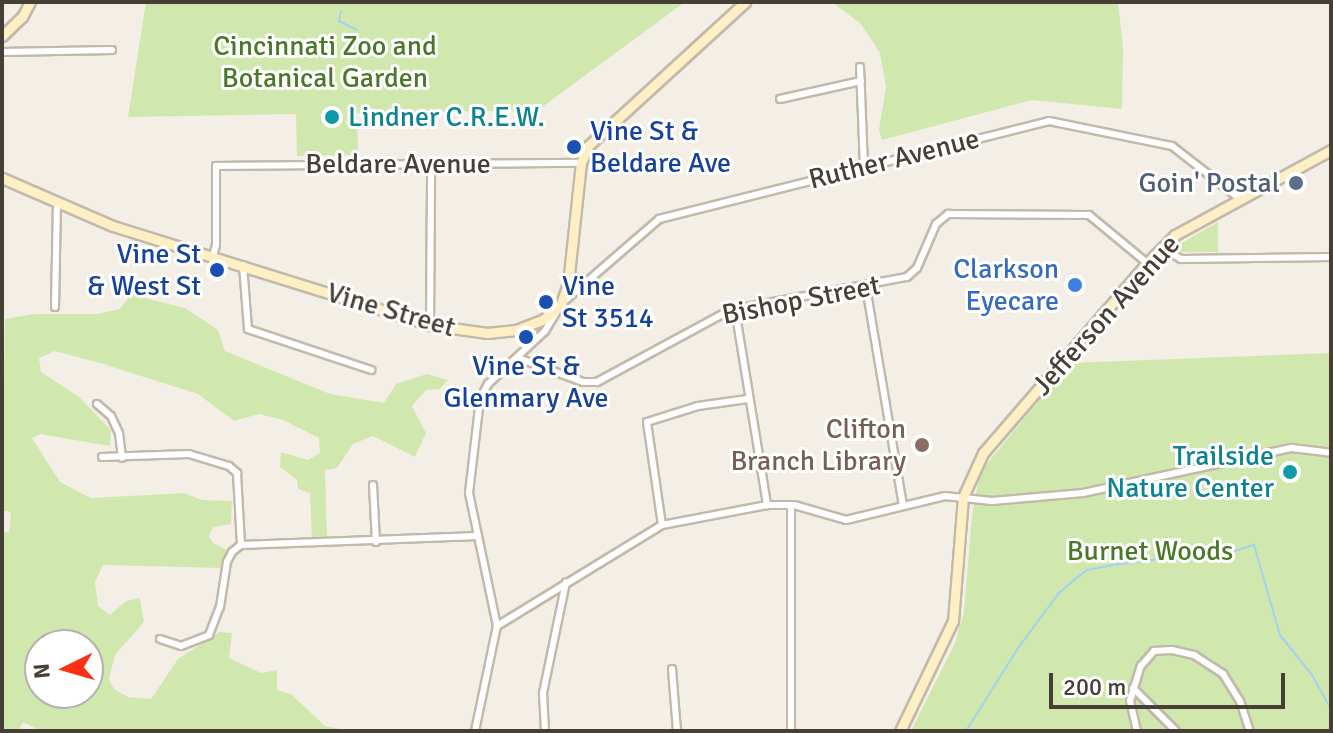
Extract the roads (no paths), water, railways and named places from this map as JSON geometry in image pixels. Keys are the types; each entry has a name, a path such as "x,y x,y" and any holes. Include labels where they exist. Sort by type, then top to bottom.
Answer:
{"main road":[{"path":"2,36 22,17 30,2"},
{"path":"561,304 568,284 581,163 595,137 745,2"},
{"name":"Jefferson Avenue","path":"900,731 953,621 963,497 983,453 1162,248 1183,230 1331,150"},
{"name":"Vine Street","path":"2,178 113,226 430,325 461,331 502,332 534,324 561,304"}],"street":[{"path":"2,52 112,50"},
{"path":"860,67 864,166"},
{"path":"780,99 861,81"},
{"name":"Ruther Avenue","path":"497,626 469,476 480,399 488,384 545,331 561,304 659,219 1049,121 1172,146 1240,199"},
{"name":"Beldare Avenue","path":"213,256 216,245 216,166 581,163"},
{"path":"430,325 431,164"},
{"path":"55,307 57,201"},
{"name":"Bishop Street","path":"518,358 590,383 698,324 735,309 898,281 913,273 936,224 948,214 1089,215 1147,263"},
{"path":"1162,248 1181,259 1331,257"},
{"path":"243,265 248,329 371,370"},
{"path":"866,287 903,505"},
{"path":"735,309 767,505"},
{"path":"662,525 647,422 698,406 748,399"},
{"path":"97,404 111,416 119,433 122,458"},
{"path":"475,731 497,626 662,525 767,505 791,505 839,520 945,496 992,501 1083,493 1292,448 1331,453"},
{"path":"102,457 189,454 229,466 237,473 241,545"},
{"path":"373,485 376,542"},
{"path":"791,505 791,731"},
{"path":"160,639 181,646 209,635 220,607 227,562 232,552 241,545 478,536"},
{"path":"545,731 543,693 566,582"},
{"path":"1137,731 1131,712 1133,688 1144,661 1154,651 1172,650 1194,655 1228,680 1250,731"},
{"path":"672,669 677,731"},
{"path":"1133,688 1176,731"}],"waterway":[{"path":"341,11 339,21 357,30"},
{"path":"1235,551 1254,545 1280,635 1312,675 1329,706"},
{"path":"966,731 1018,648 1059,593 1087,570 1161,559 1201,560 1229,554"}],"place":[{"name":"Lindner C.R.E.W.","path":"332,117"},
{"name":"Vine St & Beldare Ave","path":"574,147"},
{"name":"Goin' Postal","path":"1296,183"},
{"name":"Vine St & West St","path":"217,270"},
{"name":"Clarkson Eyecare","path":"1075,285"},
{"name":"Vine St 3514","path":"546,302"},
{"name":"Vine St & Glenmary Ave","path":"526,337"},
{"name":"Clifton Branch Library","path":"922,445"},
{"name":"Trailside Nature Center","path":"1290,472"}],"park label":[{"name":"Cincinnati Zoo and Botanical Garden","path":"325,62"},
{"name":"Burnet Woods","path":"1150,551"}]}
